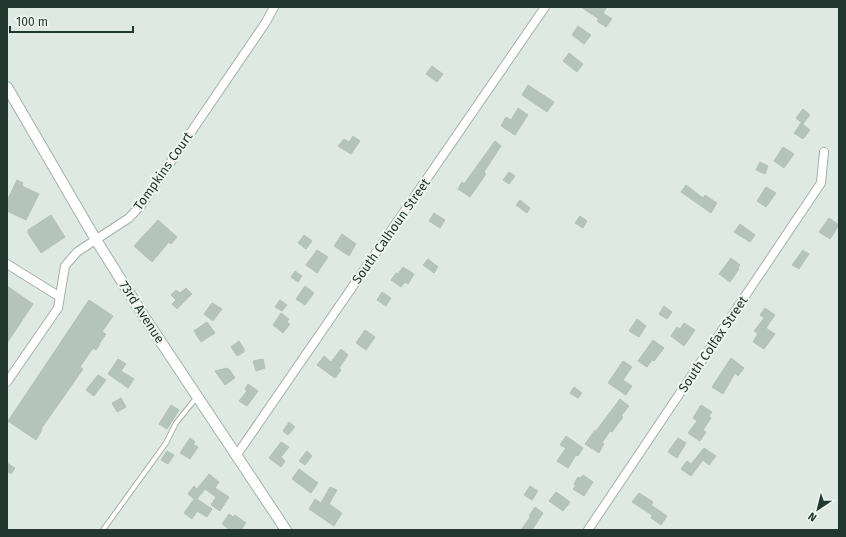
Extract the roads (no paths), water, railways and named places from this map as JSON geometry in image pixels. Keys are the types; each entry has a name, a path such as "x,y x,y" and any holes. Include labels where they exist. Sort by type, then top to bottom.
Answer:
{"street":[{"name":"Tompkins Court","path":"7,382 58,308 65,266 77,252 129,218 142,204 266,22 274,7"},
{"name":"South Calhoun Street","path":"236,456 545,7"},
{"name":"73rd Avenue","path":"7,87 96,240 236,456 286,530"},
{"name":"South Colfax Street","path":"588,530 821,183 824,152"},
{"path":"7,264 60,297"}],"lane":[{"path":"103,530 166,443 176,423 198,397"}]}
